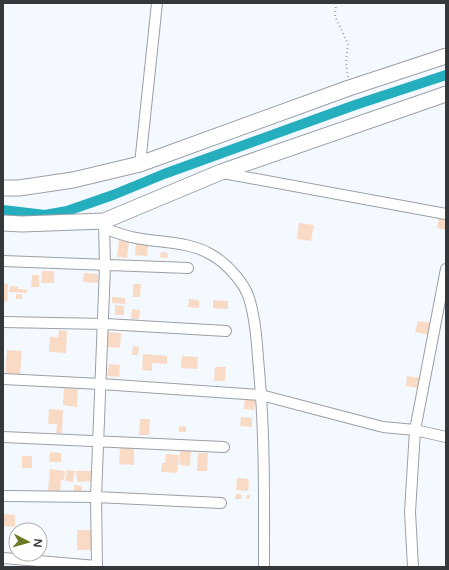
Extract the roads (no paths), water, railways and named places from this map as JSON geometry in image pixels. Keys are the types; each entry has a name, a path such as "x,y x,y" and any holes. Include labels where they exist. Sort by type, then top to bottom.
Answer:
{"street":[{"path":"140,164 157,3"},
{"path":"3,188 19,188 73,180 140,164 349,88 446,56"},
{"path":"3,223 104,224 221,172 446,94"},
{"path":"221,172 446,214"},
{"path":"3,558 97,566 96,497 105,266 104,224"},
{"path":"104,224 135,238 191,246 213,255 232,272 243,285 249,298 256,332 261,395 264,438 264,567"},
{"path":"3,261 188,268"},
{"path":"413,567 410,512 415,430 446,269"},
{"path":"3,322 103,324 226,331"},
{"path":"3,379 261,395 383,427 415,430 446,437"},
{"path":"3,437 224,447"},
{"path":"3,496 96,497 221,503"}],"waterway":[{"path":"3,210 45,215 67,211 113,195 164,174 355,105 446,75"}]}
